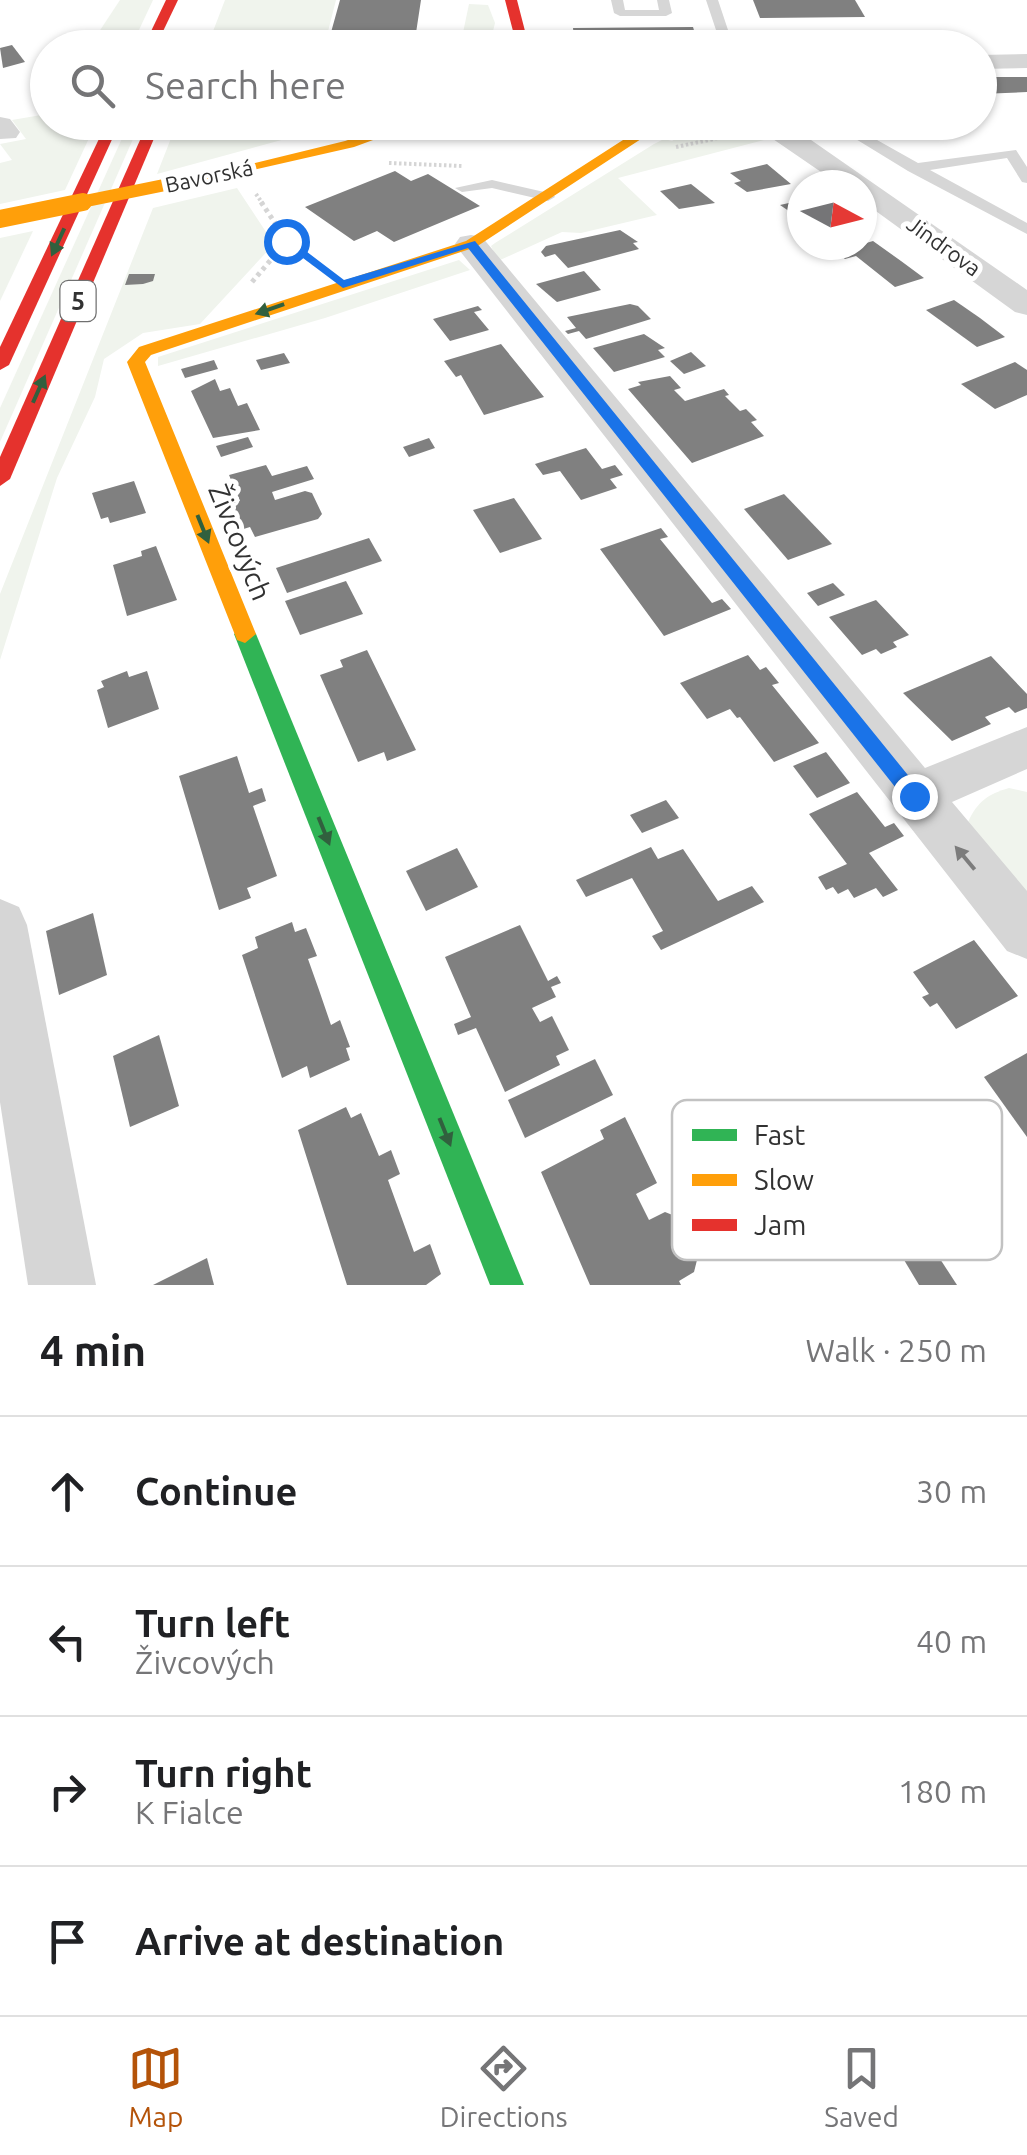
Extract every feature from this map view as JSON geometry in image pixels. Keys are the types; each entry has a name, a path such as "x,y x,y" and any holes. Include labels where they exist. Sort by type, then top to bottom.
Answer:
{"main road":[{"path":"158,30 172,0"},
{"path":"511,0 519,30"},
{"name":"5","path":"0,365 106,140"},
{"name":"5","path":"0,478 146,140"},
{"name":"Bavorská","path":"0,219 361,140"},
{"name":"Živcových","path":"507,1285 136,362 145,351 471,244 634,140"}],"street":[{"path":"997,62 1027,61"},
{"name":"Jindrova","path":"793,140 837,170"},
{"name":"Jindrova","path":"877,197 1027,305"},
{"path":"471,244 1027,933"},
{"path":"914,796 1023,755"},
{"path":"0,925 62,1285"}],"lane":[{"path":"618,0 620,13 666,14 663,0"},
{"path":"712,0 722,30"},
{"path":"865,140 1027,229"},
{"path":"913,168 1010,153 1027,179"},
{"path":"462,188 492,184 548,197"}],"path":[{"path":"672,148 702,140"},
{"path":"383,164 464,166"},
{"path":"254,190 286,241 352,281"}],"shaded area":[{"path":"120,0 153,0 139,30 100,30"},
{"path":"225,0 336,0 328,30 214,30"},
{"path":"469,4 488,5 495,23 493,30 464,30"},
{"path":"30,117 30,140 88,140 65,190 0,204 0,163 12,160 0,144 26,139 12,120"},
{"path":"121,140 133,140 0,442 0,408"},
{"path":"170,140 282,140 157,174"},
{"path":"764,140 618,178 657,215 581,233 562,232 498,261 491,246 495,243 654,144"},
{"path":"237,188 274,244 200,324 143,333 104,359 95,397 57,478 0,660 0,594 153,208"},
{"path":"33,231 0,301 0,238"},
{"path":"459,260 470,270 325,318 158,366 158,357"},
{"path":"1009,788 1027,792 1027,893 968,822 984,800"}],"building":[{"path":"340,0 421,0 416,30 332,30"},
{"path":"753,0 855,0 865,17 760,18"},
{"path":"693,27 694,30 573,30"},
{"path":"12,45 25,62 3,68 0,48"},
{"path":"997,77 1027,77 1027,92 997,93"},
{"path":"767,164 787,185 747,192 734,183 741,181 730,173"},
{"path":"395,171 411,181 428,174 480,206 394,242 377,231 354,241 305,207"},
{"path":"691,184 715,203 679,209 660,191"},
{"path":"620,230 638,242 633,243 639,249 568,268 555,254 545,257 541,252 546,246"},
{"path":"877,244 924,278 895,287 861,260 877,260"},
{"path":"584,271 601,290 557,302 536,284"},
{"path":"129,274 155,274 153,281 125,285"},
{"path":"954,300 1005,337 977,347 926,310"},
{"path":"630,304 638,306 651,319 586,339 579,331 565,331 576,328 567,317"},
{"path":"478,306 482,310 474,312 489,330 450,341 433,319"},
{"path":"644,334 665,348 658,350 665,357 614,372 593,348"},
{"path":"501,344 544,397 484,415 461,375 456,377 444,361"},
{"path":"691,352 706,366 684,374 670,361"},
{"path":"284,353 290,363 261,370 256,360"},
{"path":"214,360 218,369 185,378 181,369"},
{"path":"1015,362 1027,370 1027,395 995,409 961,384"},
{"path":"670,376 681,388 674,390 685,401 724,389 729,395 725,396 740,411 746,409 757,420 751,422 764,436 692,463 628,389 641,385 638,382"},
{"path":"215,379 220,391 230,388 238,406 247,403 260,430 213,438 191,391"},
{"path":"248,437 253,447 221,457 216,446"},
{"path":"429,438 435,448 409,457 403,447"},
{"path":"586,448 602,469 615,465 623,475 610,479 617,488 581,500 560,471 543,475 535,464"},
{"path":"266,465 272,476 307,466 314,479 272,492 275,500 305,491 312,493 322,514 318,519 255,537 250,527 237,531 230,504 240,501 229,475"},
{"path":"134,481 146,513 110,523 108,517 101,519 92,493"},
{"path":"784,494 832,544 788,560 744,509"},
{"path":"514,498 542,539 500,553 473,510"},
{"path":"661,528 668,537 660,539 712,603 722,599 731,609 664,636 600,549"},
{"path":"369,538 382,561 287,593 276,568"},
{"path":"156,546 177,600 127,616 113,565 142,556 141,551"},
{"path":"346,581 363,614 300,635 285,601"},
{"path":"833,583 845,595 818,606 807,593"},
{"path":"876,600 909,635 893,642 897,647 881,654 876,649 862,655 829,617"},
{"path":"367,650 416,750 387,761 384,752 358,762 320,675 343,667 340,660"},
{"path":"748,655 760,670 766,667 779,683 772,685 819,743 774,762 740,717 730,709 707,719 680,683"},
{"path":"991,656 1027,694 1027,708 1015,713 1009,707 985,717 991,724 952,741 903,693"},
{"path":"127,671 129,677 147,671 159,709 108,728 97,690 104,687 101,681"},
{"path":"826,752 850,783 817,798 793,766"},
{"path":"237,756 249,793 262,788 266,801 253,806 277,876 247,888 251,898 219,910 179,776"},
{"path":"857,792 885,827 894,823 904,836 869,853 898,890 883,897 876,888 854,898 848,889 838,894 833,887 826,890 818,877 847,864 809,814"},
{"path":"666,800 679,818 642,833 630,815"},
{"path":"651,847 658,859 683,849 718,901 752,886 764,902 661,950 652,936 663,931 632,878 586,897 576,880"},
{"path":"457,848 478,887 426,911 406,871"},
{"path":"93,913 107,975 59,995 46,931"},
{"path":"292,922 295,932 306,928 317,956 308,959 331,1025 340,1020 350,1047 346,1048 350,1060 310,1078 307,1066 282,1078 242,955 258,948 255,937"},
{"path":"520,925 548,981 557,976 561,983 551,987 556,997 532,1008 540,1022 552,1016 569,1050 556,1056 560,1065 505,1092 476,1028 458,1035 454,1024 471,1017 445,957"},
{"path":"974,940 1018,996 956,1029 937,1003 930,1007 922,997 929,994 913,972"},
{"path":"159,1035 179,1106 130,1127 113,1056"},
{"path":"1027,1053 1027,1137 1002,1100 984,1077"},
{"path":"595,1059 613,1095 525,1138 508,1100"},
{"path":"346,1107 351,1118 361,1113 379,1156 391,1150 400,1174 388,1180 414,1252 430,1244 441,1274 426,1285 347,1285 298,1130"},
{"path":"625,1117 657,1183 636,1194 649,1220 665,1212 672,1215 672,1260 697,1260 694,1272 679,1281 681,1285 590,1285 541,1172 604,1139 600,1130"},
{"path":"207,1258 214,1285 153,1285"},
{"path":"904,1260 941,1260 957,1285 919,1285"}],"traffic: fast":[{"path":"245,634 507,1285"}],"traffic: slow":[{"path":"209,176 361,140"},
{"path":"245,634 136,362 145,351 471,244 633,140"},
{"path":"0,219 209,176"}],"traffic: jam":[{"path":"158,30 172,0"},
{"path":"511,0 519,30"},
{"path":"0,365 106,140"},
{"path":"0,479 147,140"}],"route":[{"path":"286,241 343,284 471,244 914,796"}]}
